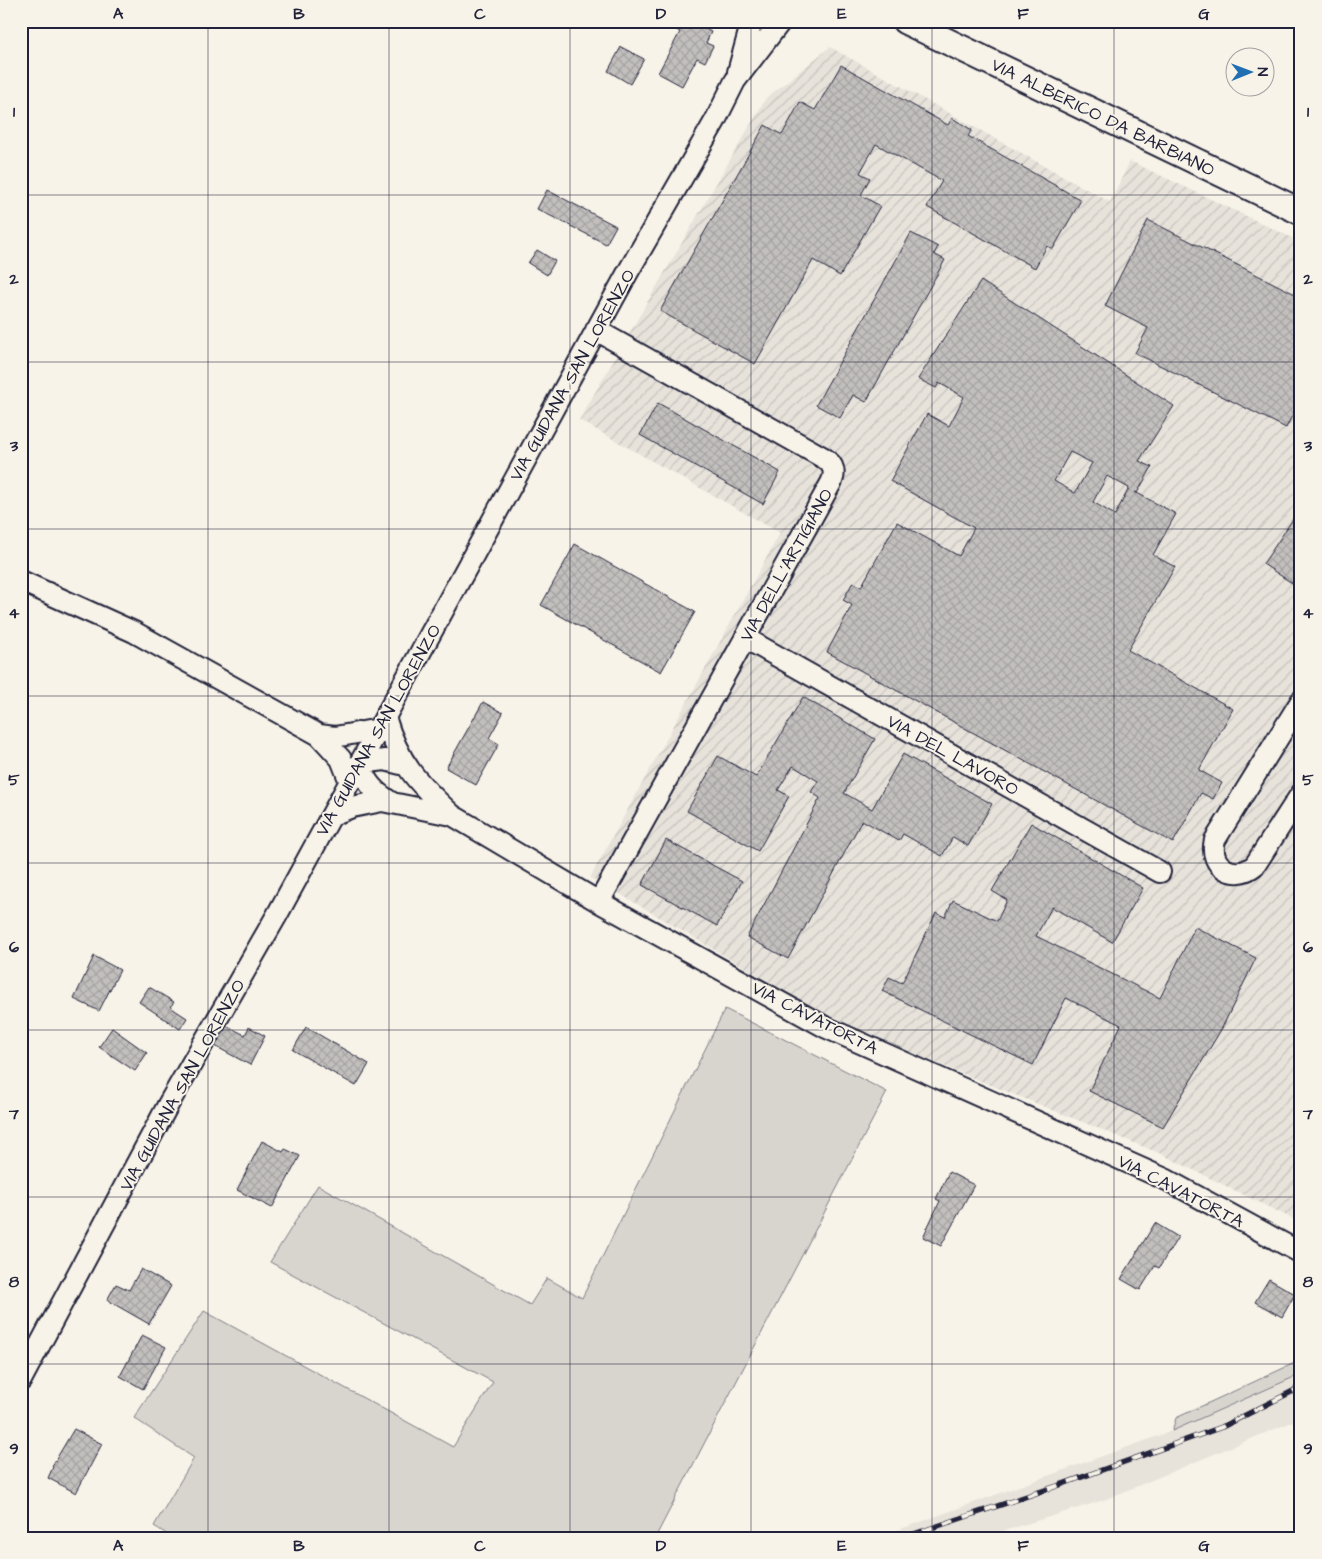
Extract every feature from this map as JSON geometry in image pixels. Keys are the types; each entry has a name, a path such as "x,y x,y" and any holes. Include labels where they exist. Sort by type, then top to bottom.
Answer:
{"main road":[{"name":"VIA ALBERICO DA BARBIANO","path":"905,21 1301,212"}],"street":[{"path":"736,81 752,21"},
{"path":"736,81 780,21"},
{"name":"VIA GUIDANA SAN LORENZO","path":"21,1380 169,1103 278,915 596,330 736,81"},
{"name":"VIA DELL'ARTIGIANO","path":"596,330 832,464 834,479 600,902"},
{"path":"21,580 134,632 319,735 341,759 350,782"},
{"name":"VIA DEL LAVORO","path":"746,638 1160,872"},
{"path":"1301,701 1215,840 1214,855 1221,868 1235,873 1242,873 1255,864 1301,794"},
{"path":"319,735 335,737 382,723 405,765 428,792 452,815"},
{"path":"391,802 378,795 370,787 364,777 360,763 385,760 405,765"},
{"name":"VIA CAVATORTA","path":"332,815 352,807 382,801 452,815 600,902 825,1027 1167,1180 1301,1253"}],"shaded area":[{"path":"830,47 1110,202 1130,161 1301,242 1301,1223 1159,1153 840,1024 590,878 780,533 579,420 766,98"},
{"path":"725,1009 887,1092 655,1538 173,1538 154,1526 194,1458 134,1418 204,1311 453,1447 493,1382 270,1262 318,1185 530,1305 547,1278 582,1298"},
{"path":"1301,1360 1301,1374 1172,1431 1176,1418"},
{"path":"1301,1374 1301,1418 1104,1500 981,1538 876,1538 1172,1431"}],"building":[{"path":"661,21 691,21 711,32 706,43 713,46 705,62 697,58 682,86 658,73 680,32"},
{"path":"621,47 644,59 630,84 608,71"},
{"path":"841,65 948,125 952,118 972,130 968,136 1081,200 1053,249 1047,246 1035,268 927,207 942,181 876,144 860,173 870,178 861,195 880,206 840,276 813,260 755,364 660,311 765,125 782,135 800,102 815,110"},
{"path":"547,190 616,226 606,244 537,209"},
{"path":"1148,220 1301,297 1301,398 1286,428 1135,353 1148,328 1105,306"},
{"path":"911,233 938,247 934,254 945,260 866,402 853,395 840,418 816,405"},
{"path":"537,250 555,261 547,275 528,263"},
{"path":"981,281 1174,406 1139,461 1152,467 1137,493 1135,492 1176,514 1153,555 1175,567 1128,650 1233,709 1199,770 1222,783 1213,799 1201,793 1173,843 827,652 852,605 843,600 853,582 861,587 897,522 959,556 974,528 890,481 927,414 949,426 964,397 939,383 936,388 918,379","holes":["1070,452 1092,463 1075,493 1054,481","1107,476 1129,488 1115,515 1093,502"]},
{"path":"658,403 780,472 763,504 640,435"},
{"path":"1301,507 1301,589 1263,564"},
{"path":"575,544 695,612 661,672 541,605"},
{"path":"803,697 875,739 844,793 872,809 903,754 992,804 968,846 953,837 942,856 903,834 899,841 862,820 788,959 747,937 820,798 811,792 818,781 793,766 778,790 789,796 758,851 687,811 718,756 756,777"},
{"path":"483,702 503,713 489,738 499,744 476,785 446,768"},
{"path":"1031,823 1143,888 1112,942 1052,907 1036,936 1160,998 1195,927 1256,958 1222,1028 1163,1127 1089,1091 1121,1025 1066,998 1033,1065 882,991 889,977 902,983 936,913 945,917 953,900 997,921 1007,900 992,891"},
{"path":"666,840 742,881 717,926 642,885"},
{"path":"94,956 120,970 99,1011 74,999"},
{"path":"149,987 174,1002 170,1007 187,1018 180,1029 139,1002"},
{"path":"227,1026 245,1035 249,1027 265,1036 250,1065 215,1046"},
{"path":"306,1027 369,1064 356,1086 293,1050"},
{"path":"112,1028 147,1053 135,1071 99,1047"},
{"path":"262,1141 283,1152 285,1149 300,1156 272,1208 237,1190"},
{"path":"949,1172 974,1185 941,1246 923,1237 940,1201 936,1199"},
{"path":"1155,1223 1178,1237 1159,1268 1155,1266 1140,1290 1121,1279"},
{"path":"141,1269 171,1286 149,1324 107,1300 116,1284 129,1290"},
{"path":"1269,1279 1295,1294 1282,1317 1255,1302"},
{"path":"142,1335 166,1347 143,1389 120,1376"},
{"path":"74,1429 102,1444 76,1493 48,1478 52,1466"}],"railway":[{"path":"902,1538 1057,1486 1222,1427 1301,1387"}]}
